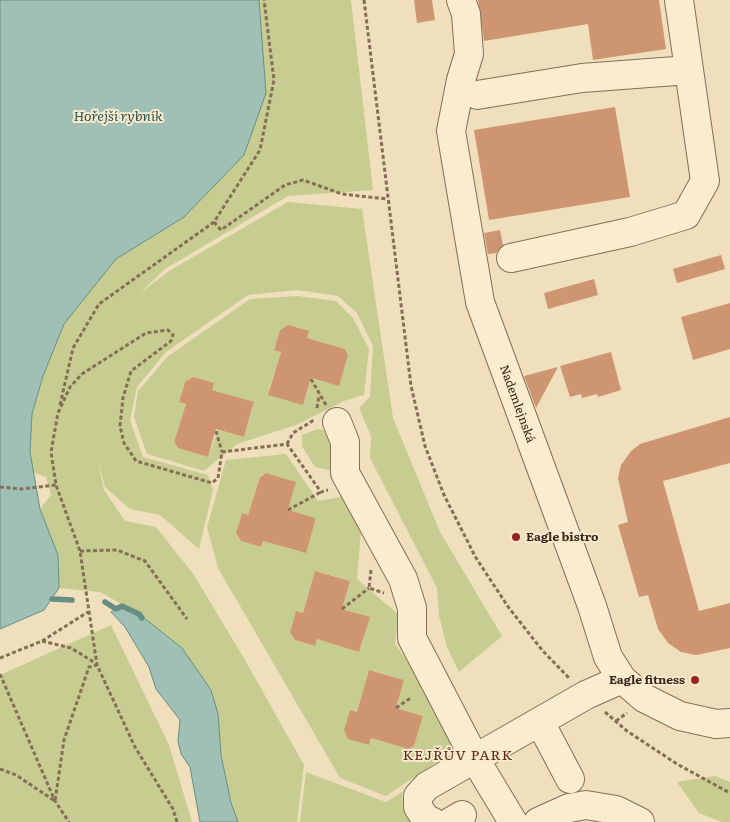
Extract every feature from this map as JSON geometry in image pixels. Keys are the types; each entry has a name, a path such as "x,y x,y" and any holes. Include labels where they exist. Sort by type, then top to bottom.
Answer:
{"street":[{"name":"Nademlejnská","path":"461,0 466,14 469,54 461,80 450,131 480,302 592,606 608,657 622,679 644,698 680,716 725,728"},
{"path":"511,258 630,232 686,215 705,181 679,0"},
{"path":"477,95 582,78 689,70"},
{"path":"337,422 345,442 345,473 403,579 412,608 412,638 475,759 513,822"},
{"path":"433,822 425,818 418,807 418,796 427,786 586,695 622,679"},
{"path":"529,729 570,779"},
{"path":"538,822 601,806 616,810 640,822"}],"path":[{"path":"177,822 173,809 135,747 97,665 80,551 56,485 51,452 73,348 99,304 214,222 260,150 274,80 264,0"},
{"path":"364,0 411,386 425,446 444,495 476,558 509,608 542,650 586,695"},
{"path":"214,222 221,230 285,185 303,180 342,194 387,199"},
{"path":"58,413 70,387 82,374 146,333 168,330 173,335 172,341 131,371 122,407 120,426 124,443 136,461 212,483 218,478 222,452 216,431"},
{"path":"311,379 337,422"},
{"path":"288,444 293,433 316,419 337,422"},
{"path":"222,452 288,444"},
{"path":"288,444 321,492"},
{"path":"288,510 321,492 350,483"},
{"path":"0,487 21,489 56,485"},
{"path":"80,551 117,550 146,561 187,619"},
{"path":"342,609 369,588"},
{"path":"0,658 42,641 88,612"},
{"path":"42,641 71,648 97,665"},
{"path":"56,801 64,740 89,667 97,665"},
{"path":"0,674 56,801 69,822"},
{"path":"396,708 412,697"},
{"path":"616,721 677,764 730,794"},
{"path":"0,769 16,775 56,801"}],"green space":[{"path":"259,0 351,0 373,190 288,196 165,269 139,294 169,271 288,202 362,209 393,418 440,532 502,636 459,672 447,647 439,616 437,588 370,458 371,436 359,408 370,397 373,346 357,313 338,296 297,290 248,295 166,352 137,387 130,420 143,457 208,475 213,490 199,549 160,515 130,509 105,487 97,458 104,490 125,521 156,527 194,575 245,660 304,765 297,822 238,822 231,803 221,755 218,714 139,614 100,592 59,588 58,555 40,509 51,495 46,477 33,472 30,452 32,415 43,376 64,324 116,259 184,217 261,16"},
{"path":"298,296 336,301 353,318 369,349 364,395 344,401 296,425 237,444 204,471 147,454 134,417 138,391 167,357 250,299","holes":["288,325 307,338 345,349 348,355 339,385 311,379 303,405 269,390 281,352 274,350 280,330","193,377 212,390 250,401 253,407 244,437 218,430 208,457 178,448 174,442 186,404 179,402 185,382"]},
{"path":"317,429 336,433 333,471 315,467 302,446 302,435"},
{"path":"286,454 318,501 345,496 361,530 357,579 398,614 395,644 423,684 455,750 386,796 340,778 218,568 207,527 226,460","holes":["266,473 296,482 288,510 316,518 307,548 301,552 263,541 261,547 241,541 236,533 242,513 248,515 260,476","320,572 350,581 342,609 369,617 361,647 355,650 317,639 314,646 295,640 290,631 296,612 303,613 314,575","374,671 404,680 396,708 423,716 414,746 408,749 371,738 349,739 344,730 350,710 357,712 368,674"]},
{"path":"111,625 169,745 192,822 0,822 0,675"},
{"path":"306,772 386,802 402,792 403,810 410,822 300,822"},
{"path":"715,776 730,782 730,822 722,822 699,813 677,782"}],"water":[{"name":"Hořejší rybník","path":"0,0 259,0 266,93 244,155 184,217 116,259 64,324 43,376 32,414 30,452 40,509 58,555 59,588 44,610 0,629"},
{"path":"122,606 139,614 182,648 211,690 218,714 221,755 231,803 238,822 200,822 190,767 181,754 178,741 180,720 156,689 149,667 125,627 111,612"}],"building":[{"path":"414,0 432,0 435,20 417,23"},
{"path":"478,0 659,0 666,49 593,60 588,24 484,41"},
{"path":"615,107 630,197 489,220 474,130"},
{"path":"500,230 503,245 496,253 488,254 484,233"},
{"path":"721,255 725,269 677,283 673,269"},
{"path":"594,279 598,295 548,309 544,293"},
{"path":"730,303 730,349 693,360 681,317"},
{"path":"288,325 309,331 307,338 345,349 348,355 339,386 311,378 303,405 268,395 281,352 274,350 280,330"},
{"path":"611,352 621,390 598,397 597,394 582,398 581,394 570,397 560,366"},
{"path":"558,367 536,408 524,376"},
{"path":"193,377 214,383 212,390 254,402 244,437 216,429 208,457 178,448 174,442 186,404 179,402 185,382"},
{"path":"730,417 730,463 663,481 699,611 730,603 730,648 696,655 681,652 668,643 658,629 648,595 639,597 618,525 628,522 618,478 621,465 631,451 640,444"},
{"path":"266,473 296,482 288,510 316,518 306,553 263,541 261,547 241,541 236,533 242,513 248,515 260,477"},
{"path":"315,571 350,581 342,609 370,617 359,652 317,639 315,646 295,640 290,632 296,611 303,613"},
{"path":"369,670 404,680 396,708 423,716 414,746 408,749 371,738 369,745 348,739 344,730 350,710 357,712"}],"waterway":[{"path":"52,599 72,600"},
{"path":"105,602 116,609 122,606 139,614 142,618"}],"place":[{"name":"Eagle bistro","path":"516,537"},
{"name":"Eagle fitness","path":"695,680"}],"district":[{"name":"KEJŘŮV PARK","path":"458,756"}]}
